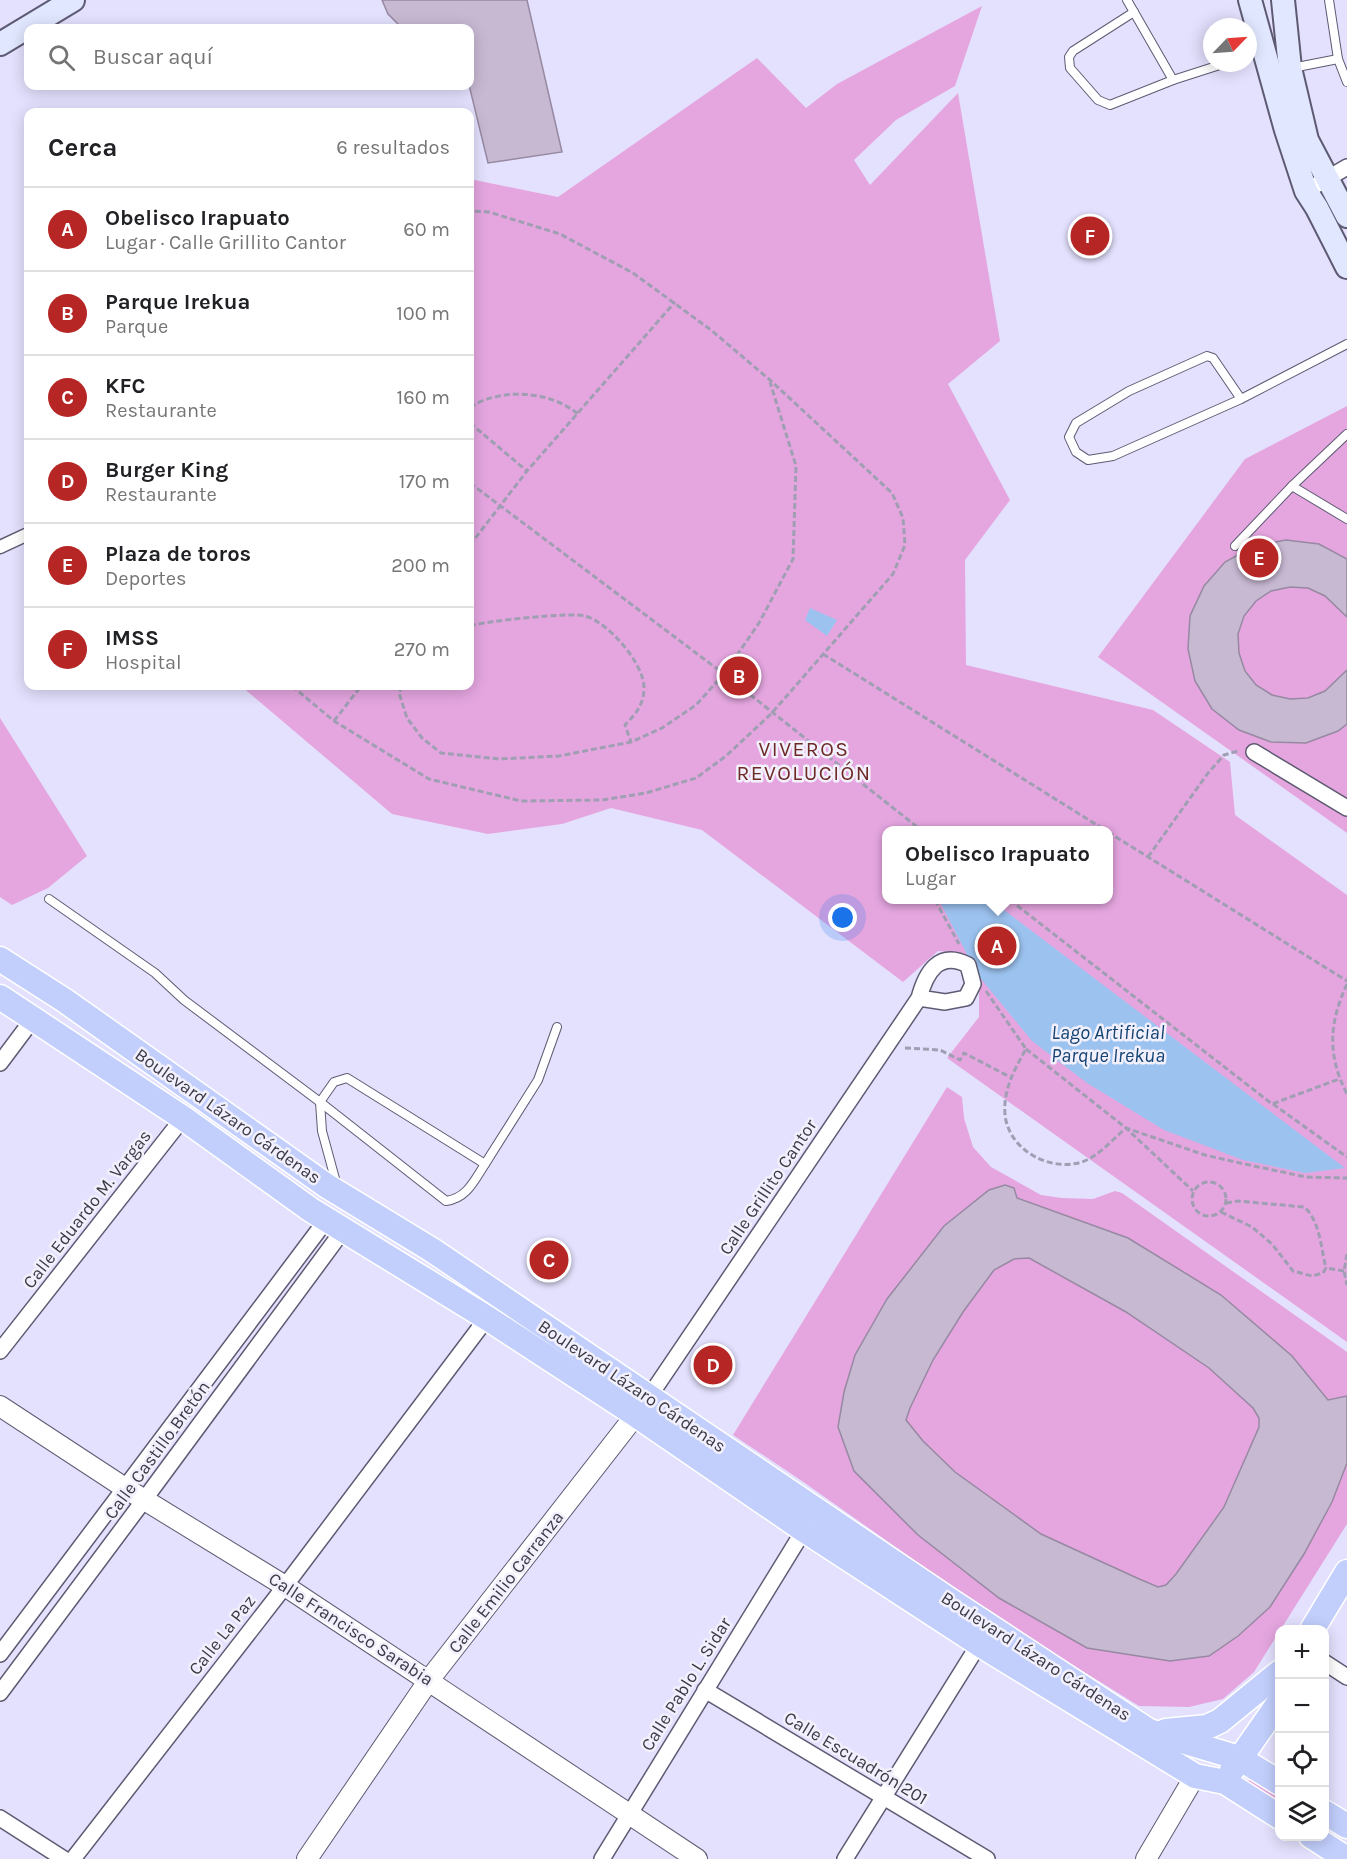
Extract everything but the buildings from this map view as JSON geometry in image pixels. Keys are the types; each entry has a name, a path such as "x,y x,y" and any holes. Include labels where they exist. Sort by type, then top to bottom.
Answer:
{"main road":[{"path":"33,24 73,0"},
{"path":"1250,0 1283,120 1306,191 1347,267"},
{"path":"1284,0 1290,68 1307,140 1337,172 1347,216"},
{"path":"0,44 24,30"},
{"name":"Boulevard Lázaro Cárdenas","path":"0,959 64,1000 339,1193 432,1250 804,1530 979,1644 1195,1776 1225,1782 1275,1814"},
{"name":"Boulevard Lázaro Cárdenas","path":"0,997 183,1118 311,1210 487,1318 642,1406 948,1599 1149,1731 1239,1758 1275,1780"},
{"path":"1314,1625 1347,1572"},
{"path":"1329,1630 1347,1603"},
{"path":"1149,1731 1179,1731 1207,1727 1220,1721 1275,1678"},
{"path":"1195,1776 1276,1679"},
{"path":"1225,1782 1239,1758 1275,1708"},
{"path":"1329,1815 1347,1826"},
{"path":"1319,1841 1347,1859"}],"street":[{"path":"1306,191 1337,172"},
{"path":"0,547 24,536"},
{"path":"1254,752 1347,808"},
{"name":"Calle Grillito Cantor","path":"642,1406 919,998"},
{"path":"0,1063 33,1019"},
{"name":"Calle Eduardo M. Vargas","path":"0,1351 183,1118"},
{"name":"Calle Castillo Bretón","path":"0,1654 125,1488 335,1224"},
{"name":"Calle Castillo Bretón","path":"0,1693 144,1500 335,1224"},
{"name":"Calle La Paz","path":"73,1859 285,1586 487,1318"},
{"name":"Calle Francisco Sarabia","path":"0,1406 125,1488 285,1586 697,1859"},
{"name":"Calle Emilio Carranza","path":"307,1859 429,1680 642,1406"},
{"name":"Calle Pablo L. Sidar","path":"602,1859 804,1530"},
{"path":"845,1859 979,1644"},
{"path":"1329,1665 1347,1677"},
{"name":"Calle Escuadrón 201","path":"705,1690 987,1859"},
{"path":"1146,1859 1195,1776"},
{"path":"0,1818 64,1859"}],"lane":[{"path":"1127,0 1173,80"},
{"path":"1329,0 1338,59 1347,82"},
{"path":"1134,12 1072,51 1069,57 1070,68 1098,100 1110,105 1203,70"},
{"path":"1290,68 1338,59"},
{"path":"1241,399 1212,358 1207,356 1128,392 1076,423 1069,437 1076,452 1088,460 1113,456 1241,399 1347,344"},
{"path":"1235,546 1292,486 1346,437"},
{"path":"1292,486 1347,519"},
{"path":"49,899 155,973 184,1000 320,1102 446,1201 457,1199 466,1192 485,1164 538,1080 557,1027"},
{"path":"339,1193 322,1131 320,1102 334,1082 347,1078 485,1164"}],"path":[{"path":"297,690 334,721 429,779 521,801 602,800 635,795 696,778 726,756 771,714 893,574 905,545 903,518 891,493 770,380 675,302 633,273 560,234 489,212 474,211"},
{"path":"474,540 527,471 675,302"},
{"path":"400,690 399,693 407,718 422,738 441,753 500,759 559,756 631,742 662,728 696,705 724,674 759,623 793,559 796,466 770,380"},
{"path":"474,404 479,401 508,395 542,396 567,405 578,414"},
{"path":"474,426 527,471"},
{"path":"474,486 724,674 912,826"},
{"path":"474,626 543,617 585,616 611,632 627,648 638,669 644,688 638,712 625,725 631,742"},
{"path":"823,654 1099,826"},
{"path":"334,721 358,690"},
{"path":"1148,857 1208,773 1224,755 1235,751 1254,752"},
{"path":"1113,835 1347,983 1337,1005 1332,1029 1333,1055 1339,1079 1347,1094"},
{"path":"937,904 960,946"},
{"path":"1015,904 1272,1104 1347,1157"},
{"path":"981,983 1026,1049 1126,1128 1193,1191"},
{"path":"890,1041 903,1048 940,1050 960,1060 964,1053 1010,1077"},
{"path":"1026,1049 1010,1077 1005,1115 1011,1133 1022,1148 1038,1159 1053,1164 1082,1162 1094,1156 1126,1128"},
{"path":"1272,1104 1339,1079"},
{"path":"1126,1128 1205,1155 1240,1163 1306,1177 1347,1178"},
{"path":"1209,1182 1219,1185 1225,1193 1226,1203 1221,1212 1212,1216 1203,1216 1195,1210 1191,1201 1193,1191 1200,1184 1209,1182"},
{"path":"1221,1212 1252,1227 1272,1244 1293,1270 1312,1276 1323,1273 1326,1268 1314,1220 1304,1207 1238,1201 1226,1203"},
{"path":"1347,1254 1344,1271 1347,1285"},
{"path":"1326,1268 1344,1271"}],"shaded area":[{"path":"982,6 955,86 896,120 854,160 870,185 958,93 1000,341 948,384 1010,500 965,560 966,665 1153,710 1230,762 1235,815 1347,895 1347,1342 947,1058 979,1017 979,981 963,953 938,951 903,982 702,830 611,808 562,824 488,834 392,814 246,690 474,690 474,180 558,197 757,58 806,108 837,84"},
{"path":"1347,406 1347,833 1098,657 1245,459"},
{"path":"0,718 87,856 48,888 12,905 0,897"},
{"path":"947,1087 962,1097 964,1118 973,1147 991,1167 1041,1195 1093,1199 1115,1191 1122,1193 1347,1352 1347,1524 1284,1625 1275,1625 1275,1639 1254,1672 1223,1699 1189,1707 1139,1706 989,1613 733,1435"},
{"path":"1253,1775 1275,1789 1275,1813 1242,1791"}],"water":[{"path":"810,608 837,620 827,636 805,620"},
{"name":"Lago Artificial Parque Irekua","path":"941,904 996,904 1345,1168 1305,1173 1243,1160 1164,1130 1087,1083 1032,1041 977,974"}],"place":[{"name":"IMSS","path":"1090,236"},
{"name":"Plaza de toros","path":"1259,558"},
{"name":"Parque Irekua","path":"739,676"},
{"name":"Obelisco Irapuato","path":"997,946"},
{"name":"KFC","path":"549,1260"},
{"name":"Burger King","path":"713,1365"}],"district":[{"name":"VIVEROS REVOLUCIÓN","path":"804,761"}]}
